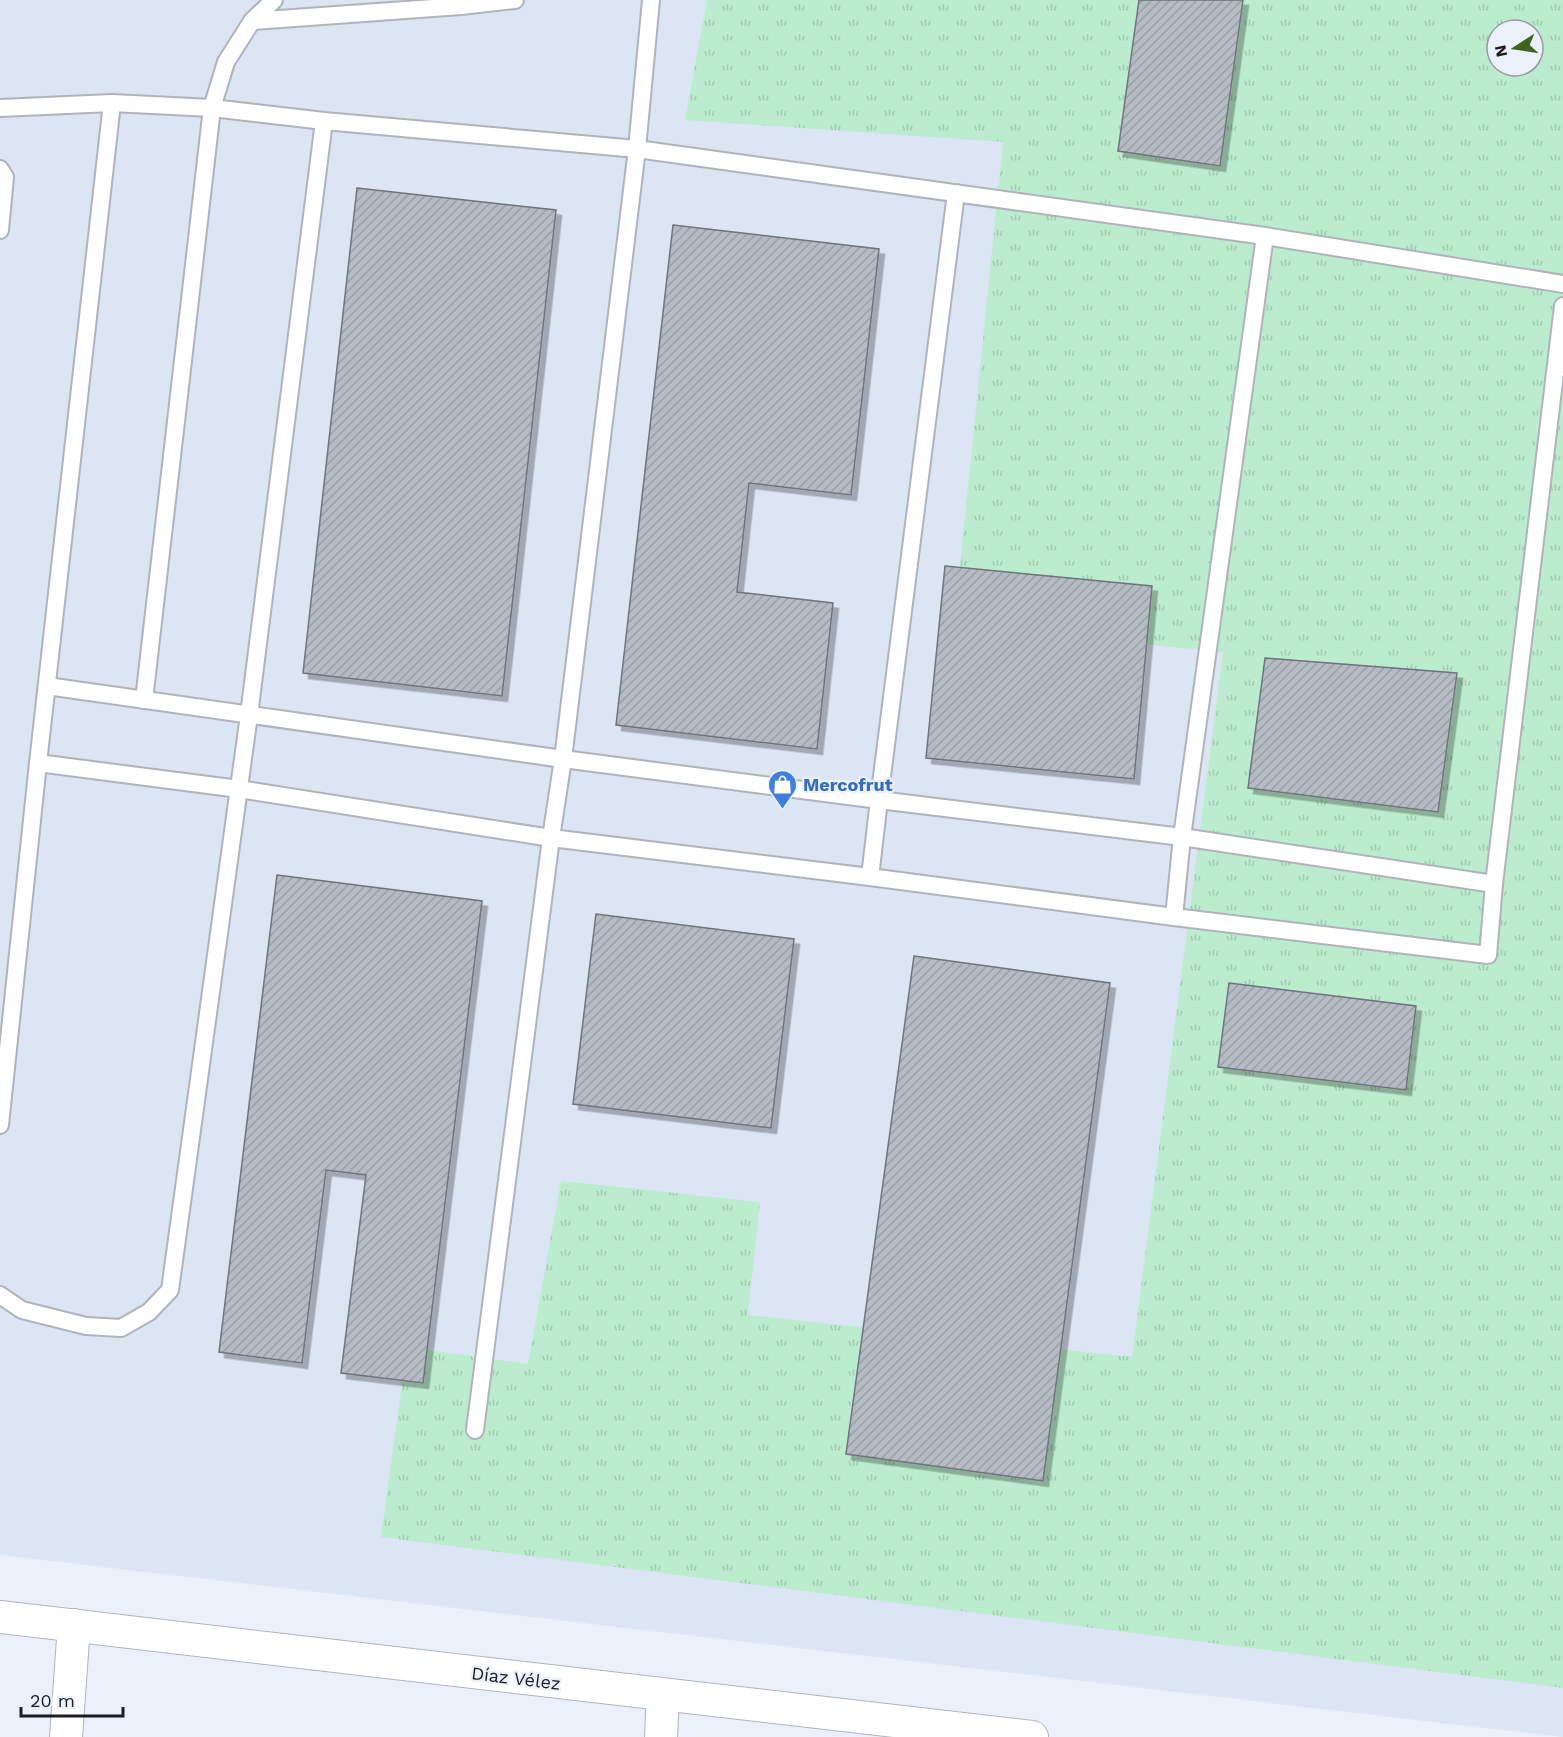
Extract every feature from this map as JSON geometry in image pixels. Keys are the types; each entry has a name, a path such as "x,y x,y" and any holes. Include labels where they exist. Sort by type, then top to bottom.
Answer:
{"street":[{"name":"Díaz Vélez","path":"0,1617 1032,1737"},
{"path":"66,1737 74,1626"},
{"path":"661,1737 663,1695"}],"lane":[{"path":"144,700 212,108 226,62 252,21 274,0"},
{"path":"252,21 515,0"},
{"path":"475,1430 563,759 637,149 651,0"},
{"path":"0,1125 46,687 112,103"},
{"path":"0,108 112,103 212,108 324,122 637,149 1265,236 1563,284"},
{"path":"0,1295 22,1310 87,1326 121,1328 149,1312 170,1290 249,715 324,122"},
{"path":"0,169 5,177 0,230"},
{"path":"870,877 956,193"},
{"path":"1174,917 1182,837 1265,236"},
{"path":"38,763 239,789 551,838 1488,955 1494,884 1563,306"},
{"path":"46,687 563,759 1182,837 1494,884"}],"shaded area":[{"name":"Mercofrut","path":"0,0 1563,0 1563,1737 0,1555"}],"green space":[{"path":"707,0 1563,0 1563,1688 381,1537 407,1347 528,1364 561,1181 760,1202 748,1315 1132,1357 1223,652 954,625 1003,142 685,120"}],"building":[{"path":"1139,0 1243,0 1220,166 1118,151"},
{"path":"357,188 556,210 502,696 303,673"},
{"path":"673,225 879,249 851,495 749,483 737,592 833,603 817,749 616,725"},
{"path":"945,566 1152,586 1134,779 926,758"},
{"path":"1265,658 1457,673 1438,812 1248,788"},
{"path":"277,875 482,901 423,1383 341,1373 366,1175 326,1170 302,1363 219,1352"},
{"path":"596,914 794,939 771,1128 573,1104"},
{"path":"914,956 1110,983 1043,1481 846,1454"},
{"path":"1229,983 1416,1006 1406,1090 1218,1067"}],"place":[{"name":"Mercofrut","path":"782,810"}]}
